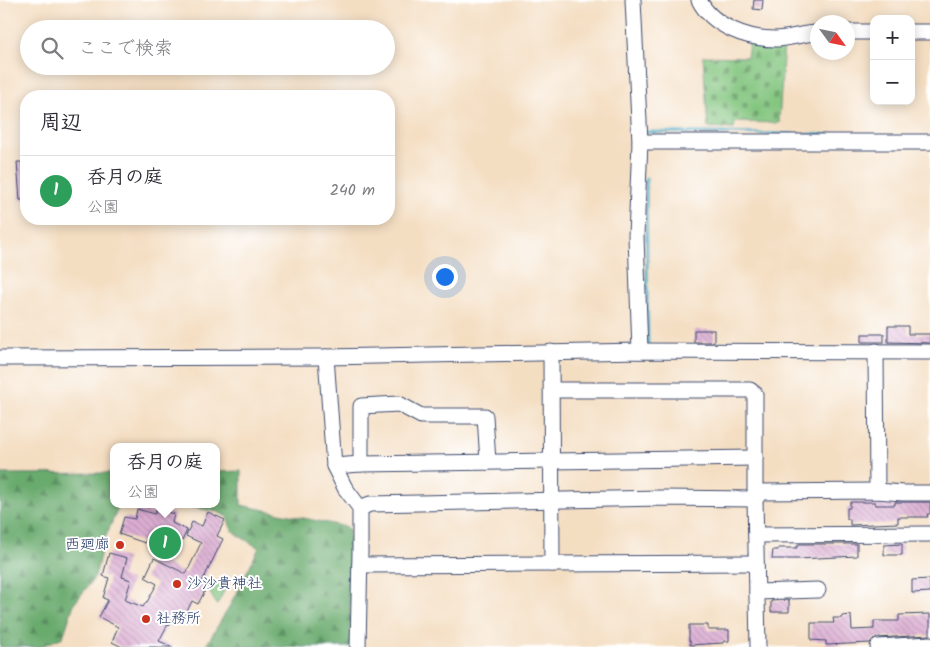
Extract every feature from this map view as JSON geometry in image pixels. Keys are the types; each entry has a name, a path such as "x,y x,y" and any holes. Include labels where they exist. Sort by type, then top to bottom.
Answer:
{"street":[{"path":"633,0 640,142 636,236 640,351"},
{"path":"699,0 709,15 720,23 728,28 755,37 776,39 810,34"},
{"path":"855,32 870,32"},
{"path":"915,32 930,32"},
{"path":"640,142 930,142"},
{"path":"0,358 326,357 640,351 930,352"},
{"path":"552,352 552,564"},
{"path":"876,352 877,491"},
{"path":"326,357 334,466 345,488 360,508 358,647"},
{"path":"552,390 750,390 756,394 754,498 758,647"},
{"path":"361,464 361,406 399,404 421,416 485,416 488,462"},
{"path":"334,466 755,458"},
{"path":"360,508 370,504 754,498 761,492 877,491 930,493"},
{"path":"756,535 930,534"},
{"path":"360,565 756,562"},
{"path":"757,592 818,590"},
{"path":"878,647 930,644"}],"green space":[{"path":"750,38 784,41 779,123 735,122 734,129 708,127 703,56 747,57"},
{"path":"241,471 241,505 347,527 349,530 351,647 205,647 229,607 259,548 236,534 231,528 227,517 218,512 196,508 220,508 220,472"},
{"path":"110,473 110,508 118,508 103,543 95,577 74,604 63,637 40,647 0,647 0,474"},
{"path":"166,539 175,542 171,547 153,545"},
{"path":"219,580 227,585 217,605 210,593"}],"building":[{"path":"754,0 763,0 762,10 753,9"},
{"path":"17,162 20,162 20,200"},
{"path":"888,326 908,326 908,334 930,334 930,343 888,342"},
{"path":"694,330 714,330 714,342 694,342"},
{"path":"862,334 884,334 884,342 862,342"},
{"path":"850,502 875,502 875,505 895,505 895,502 930,502 930,514 927,514 928,517 898,517 898,523 850,525 850,519 847,519 847,508 850,508"},
{"path":"137,509 155,514 156,509 174,514 172,523 187,530 182,541 150,530 145,543 119,534 124,517 135,519"},
{"path":"208,512 225,520 217,536 223,539 202,582 208,585 198,604 192,601 182,622 173,618 159,641 173,647 122,647 112,642 118,627 99,617 108,600 103,598 109,578 103,576 109,553 127,558 122,577 131,580 125,600 143,607 157,584 145,577 154,558 186,574 201,543 186,536 192,522 202,526"},
{"path":"799,544 857,544 857,556 772,559 773,550 778,550 778,548 797,548"},
{"path":"902,544 902,555 884,555 884,545"},
{"path":"930,579 930,592 912,593 912,580"},
{"path":"789,600 789,612 771,612 771,601"},
{"path":"930,614 930,635 877,638 873,639 870,643 826,645 826,641 811,640 811,623 834,623 833,618 842,618 842,616 851,615 852,630 874,629 874,621 899,621 899,615"},
{"path":"689,625 708,625 708,630 729,630 729,641 690,645"}],"waterway":[{"path":"645,132 856,135"},
{"path":"646,178 648,345"}],"place":[{"name":"呑月の庭","path":"165,543"},
{"name":"西廻廊","path":"120,545"},
{"name":"沙沙貴神社","path":"177,584"},
{"name":"社務所","path":"146,619"}]}
